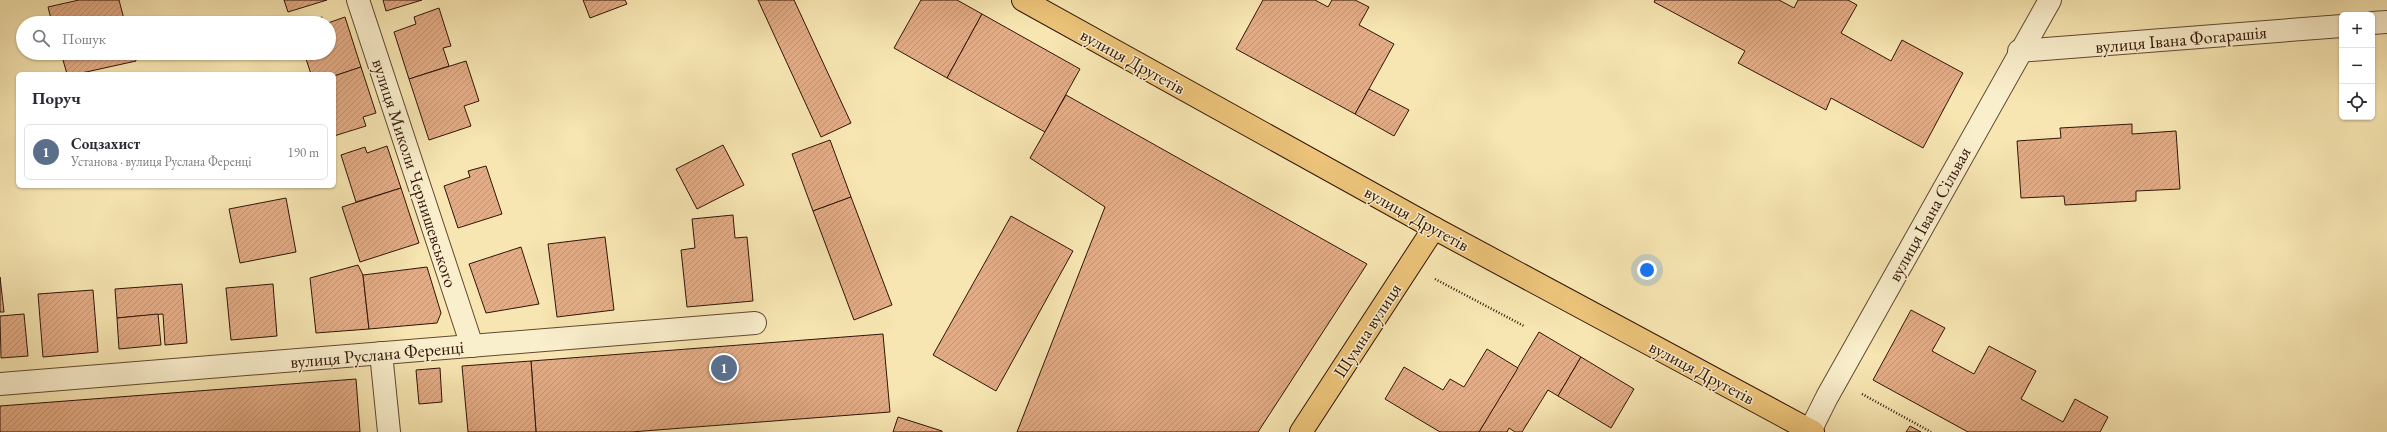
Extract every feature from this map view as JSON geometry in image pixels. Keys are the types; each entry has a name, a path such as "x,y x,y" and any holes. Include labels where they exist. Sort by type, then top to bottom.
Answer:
{"main road":[{"name":"вулиця Другетів","path":"1023,0 1434,228 1812,431"},
{"name":"Шумна вулиця","path":"1301,432 1434,228"}],"street":[{"name":"вулиця Миколи Чернишевського","path":"358,0 472,346"},
{"name":"вулиця Івана Сільвая","path":"1812,431 1827,397 2019,51 2050,0"},
{"path":"2375,23 2387,22"},
{"name":"вулиця Івана Фогарашія","path":"2019,51 2339,26"},
{"name":"вулиця Руслана Ференці","path":"0,384 755,323"},
{"path":"381,353 389,432"}],"path":[{"path":"1430,276 1524,326"},
{"path":"1855,390 1931,432"}],"building":[{"path":"79,0 119,0 123,16 50,16 48,7"},
{"path":"284,0 327,0 288,12"},
{"path":"383,0 422,0 386,11"},
{"path":"583,0 625,0 627,4 590,18"},
{"path":"758,0 794,0 851,123 821,137"},
{"path":"921,0 957,0 982,14 947,78 894,48"},
{"path":"1263,0 1315,0 1328,7 1332,0 1355,0 1369,7 1359,25 1394,44 1355,114 1236,49"},
{"path":"1655,0 1779,0 1794,8 1798,0 1848,0 1857,5 1841,33 1891,61 1902,40 1963,73 1923,148 1831,98 1826,110 1738,63 1745,51 1654,2"},
{"path":"439,8 451,46 443,48 449,66 409,79 394,32 416,24 414,17"},
{"path":"982,14 1080,69 1045,132 947,78"},
{"path":"345,17 361,67 336,75 336,72 310,72 306,60 336,60 336,20"},
{"path":"63,60 136,61 86,72 66,72"},
{"path":"466,61 479,101 464,106 471,126 429,140 409,79"},
{"path":"361,67 376,113 363,117 366,126 336,135 336,75"},
{"path":"1369,89 1409,110 1394,136 1355,114"},
{"path":"1066,95 1367,264 1258,432 1017,432 1105,207 1030,158"},
{"path":"2132,124 2132,134 2176,131 2180,189 2136,191 2136,201 2065,205 2064,196 2021,198 2017,141 2061,138 2060,128"},
{"path":"830,140 851,197 813,211 792,154"},
{"path":"723,145 744,185 697,209 676,169"},
{"path":"387,146 401,188 356,202 341,155 365,147 367,153"},
{"path":"486,166 502,214 458,228 444,186 470,177 468,171"},
{"path":"401,188 419,243 360,262 342,207"},
{"path":"851,197 892,305 854,320 813,211"},
{"path":"286,198 296,252 240,263 229,209"},
{"path":"733,215 735,238 747,237 753,301 687,307 681,250 695,248 692,219"},
{"path":"1011,216 1073,251 996,391 933,355"},
{"path":"605,237 614,310 557,317 548,244"},
{"path":"521,247 539,304 486,313 469,264"},
{"path":"358,265 363,275 369,329 316,333 310,278"},
{"path":"427,267 441,313 437,323 369,329 363,275"},
{"path":"0,277 4,312 0,312"},
{"path":"182,284 187,343 165,345 163,314 117,318 115,289"},
{"path":"273,284 277,336 231,340 226,288"},
{"path":"93,290 98,352 43,357 38,294"},
{"path":"1911,310 1945,328 1932,351 1974,374 1989,346 2036,371 2021,399 2063,422 2075,399 2108,417 2100,432 1968,432 1873,380"},
{"path":"24,314 28,356 1,358 0,316"},
{"path":"158,314 161,345 119,349 117,318"},
{"path":"1539,332 1581,357 1558,396 1548,390 1522,432 1515,432 1509,428 1507,432 1479,432"},
{"path":"883,334 890,412 631,432 536,432 531,361"},
{"path":"1487,349 1518,368 1479,432 1440,432 1385,399 1404,367 1443,390 1450,379 1464,387"},
{"path":"1581,357 1634,389 1611,428 1558,396"},
{"path":"531,361 536,432 468,432 462,366"},
{"path":"440,368 442,402 419,404 416,370"},
{"path":"356,379 360,432 0,432 0,406"},
{"path":"898,417 942,431 942,432 893,432"},
{"path":"1910,426 1921,432 1906,432"}],"place":[{"name":"Соцзахист","path":"724,368"}]}
